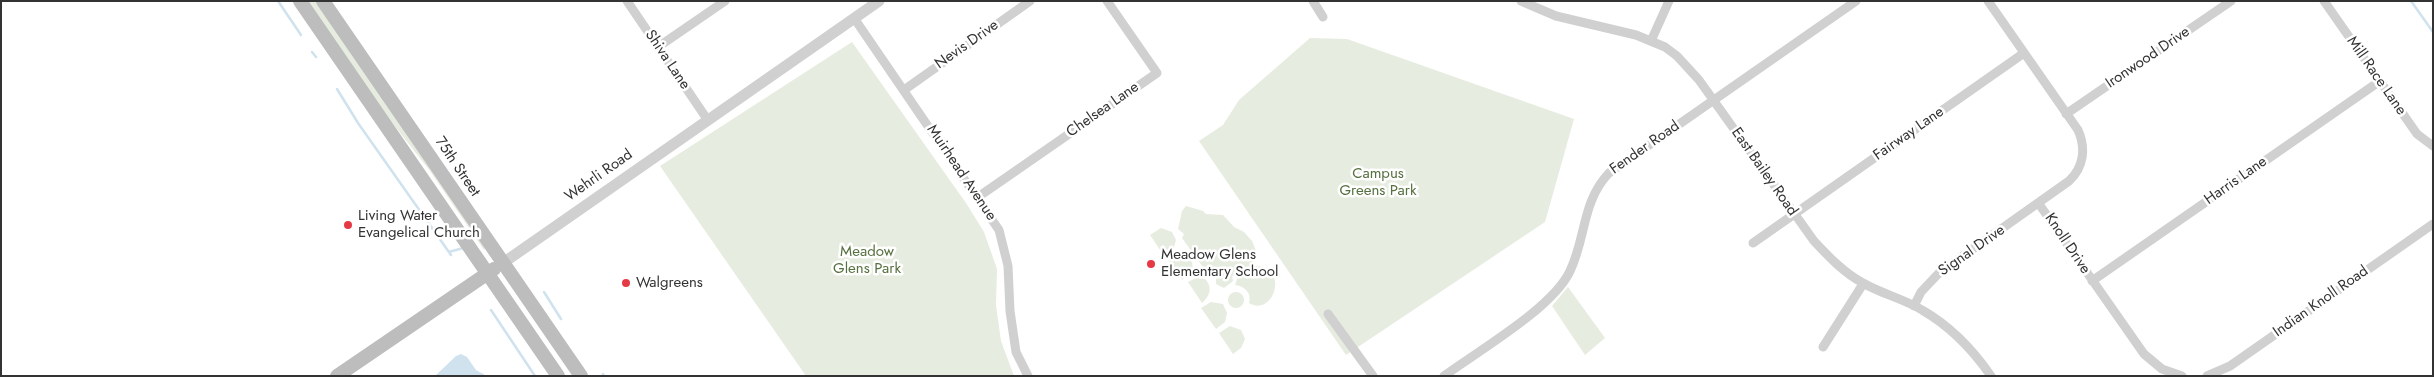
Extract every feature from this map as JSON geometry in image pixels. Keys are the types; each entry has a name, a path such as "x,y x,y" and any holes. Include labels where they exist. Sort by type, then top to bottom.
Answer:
{"main road":[{"path":"300,1 558,376"},
{"name":"75th Street","path":"323,1 581,376"},
{"name":"Wehrli Road","path":"337,376 503,262"}],"street":[{"name":"Shiva Lane","path":"627,1 707,119"},
{"path":"658,47 725,1"},
{"name":"Wehrli Road","path":"503,262 879,1"},
{"name":"Nevis Drive","path":"904,90 1030,1"},
{"name":"Chelsea Lane","path":"978,197 1156,73 1107,1"},
{"path":"1312,1 1323,17"},
{"name":"East Bailey Road","path":"1521,1 1556,16 1636,35 1665,47 1677,56 1692,71 1714,100 1794,215 1828,256 1864,284 1914,306 1952,332 1978,358 1991,376"},
{"path":"1651,41 1669,1"},
{"name":"Fender Road","path":"1444,376 1543,304 1561,285 1574,260 1587,208 1597,187 1609,173 1856,1"},
{"name":"Knoll Drive","path":"1988,1 2081,138 2082,161 2069,181 2039,204 2148,359 2162,369 2182,376"},
{"name":"Ironwood Drive","path":"2066,114 2231,1"},
{"name":"Mill Race Lane","path":"2324,1 2417,134 2433,146"},
{"name":"Muirhead Avenue","path":"854,18 999,230 1005,250 1009,280 1011,325 1016,352 1028,376"},
{"name":"Fairway Lane","path":"1753,243 2024,54"},
{"name":"Harris Lane","path":"2092,281 2380,81"},
{"name":"Signal Drive","path":"1914,306 1921,292 1939,273 2039,204"},
{"name":"Indian Knoll Road","path":"2208,376 2230,366 2433,224"},
{"path":"1823,347 1864,284"},
{"path":"1328,314 1373,376"}],"green space":[{"path":"307,1 316,1 485,248 484,250 430,171 379,106"},
{"name":"Campus Greens Park","path":"1310,38 1347,39 1574,119 1545,222 1346,355 1199,141 1223,125 1239,100"},
{"name":"Meadow Glens Park","path":"852,42 966,203 984,232 997,269 996,305 1001,341 1014,376 806,376 660,166"},
{"path":"1186,206 1203,211 1206,214 1223,215 1234,227 1244,232 1252,241 1256,251 1251,266 1264,268 1272,273 1275,281 1275,289 1266,303 1258,306 1249,303 1247,291 1235,285 1239,274 1232,276 1233,281 1224,288 1216,284 1216,277 1210,277 1182,238 1184,234 1178,229 1182,211"},
{"path":"1161,228 1172,232 1176,240 1173,250 1165,257 1150,235"},
{"path":"1180,253 1189,256 1192,263 1192,270 1182,280 1168,260"},
{"path":"1196,278 1205,279 1210,288 1209,294 1202,303 1188,282"},
{"path":"1568,287 1605,338 1585,355 1552,306"},
{"path":"1236,292 1242,294 1244,300 1242,306 1236,308 1230,306 1228,300 1230,294"},
{"path":"1211,302 1223,304 1227,313 1225,322 1216,329 1201,308"},
{"path":"1230,326 1241,330 1245,339 1241,348 1233,354 1219,333"}],"water":[{"path":"461,354 467,357 476,370 485,375 435,376 456,356"}],"waterway":[{"path":"278,1 301,35"},
{"path":"2411,1 2433,32"},
{"path":"312,52 316,57"},
{"path":"337,89 358,123 451,255"},
{"path":"449,252 463,248"},
{"path":"544,292 561,319"},
{"path":"491,310 535,376"}],"place":[{"name":"Living Water Evangelical Church","path":"348,225"},
{"name":"Meadow Glens Elementary School","path":"1151,264"},
{"name":"Walgreens","path":"626,283"}]}
